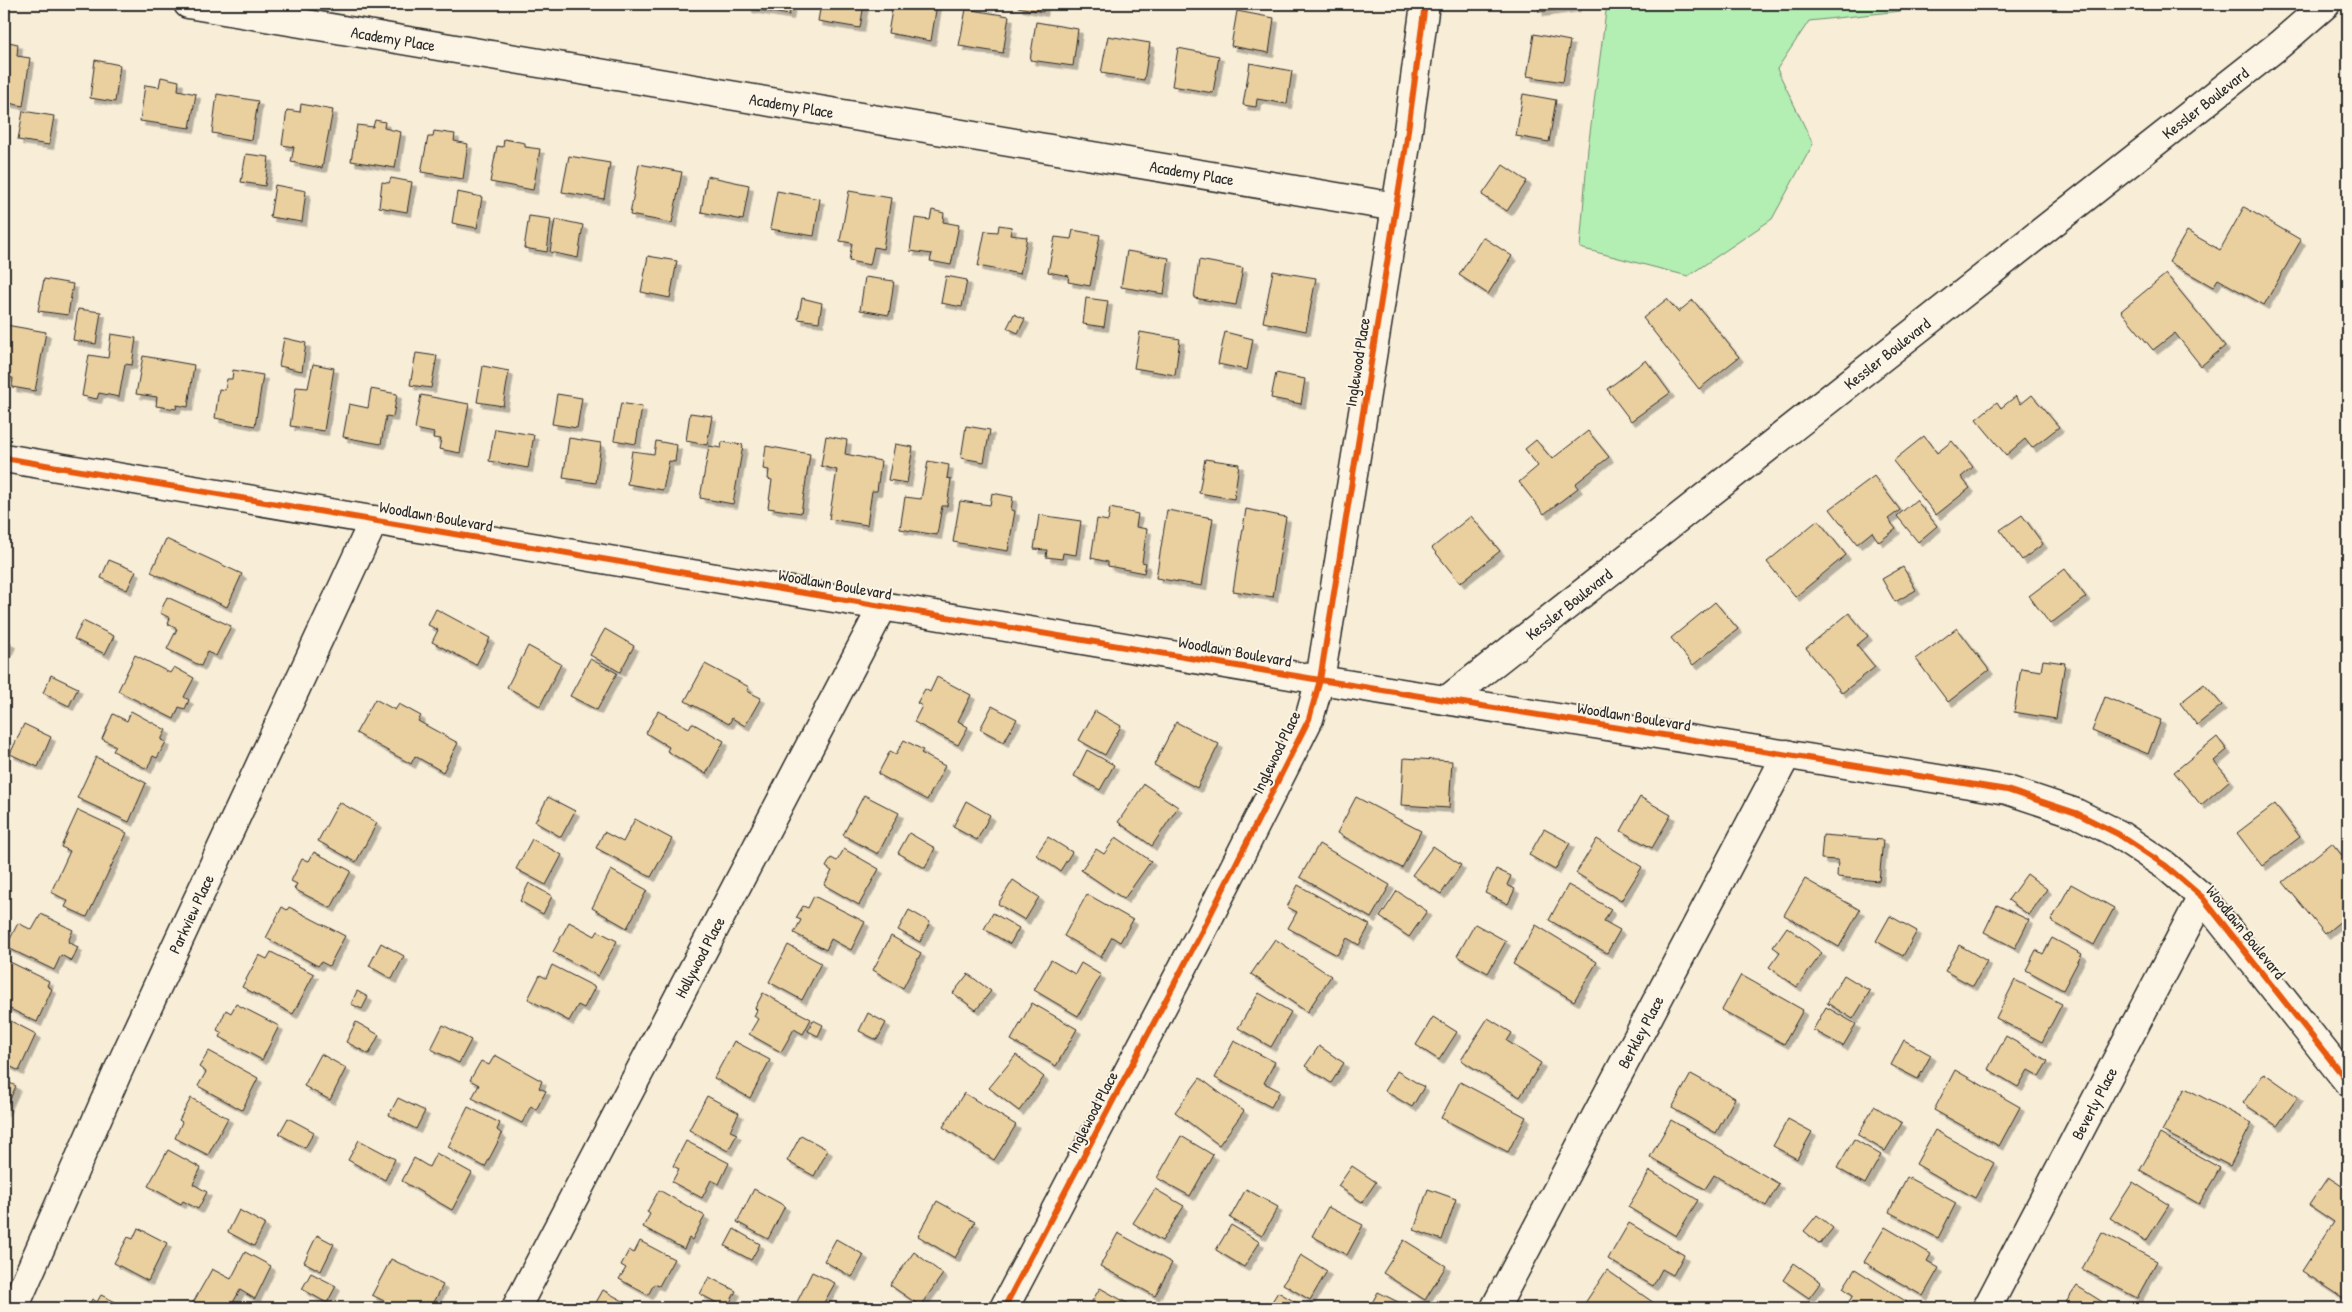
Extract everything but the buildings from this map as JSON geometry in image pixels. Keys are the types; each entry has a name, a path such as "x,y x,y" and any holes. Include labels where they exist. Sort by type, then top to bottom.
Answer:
{"street":[{"name":"Academy Place","path":"188,4 1396,207"},
{"name":"Inglewood Place","path":"1004,1308 1201,933 1309,720 1320,680 1396,207 1425,4"},
{"name":"Kessler Boulevard","path":"1447,700 2280,44 2326,4"},
{"name":"Woodlawn Boulevard","path":"4,458 1320,680 2007,790 2076,813 2118,834 2166,866 2202,897 2348,1082"},
{"name":"Parkview Place","path":"14,1308 118,1071 374,520"},
{"name":"Hollywood Place","path":"516,1308 883,606"},
{"name":"Berkley Place","path":"1495,1308 1787,754"},
{"name":"Beverly Place","path":"1987,1308 2202,897"}],"green space":[{"path":"1607,4 1909,4 1900,11 1809,21 1777,69 1813,144 1772,219 1688,276 1580,248 1588,148"}],"cycle path":[{"path":"1004,1308 1201,933 1309,719 1320,680 1406,145 1425,4"},
{"path":"4,458 1320,680 2007,790 2076,813 2118,834 2166,866 2202,897 2348,1082"}]}
